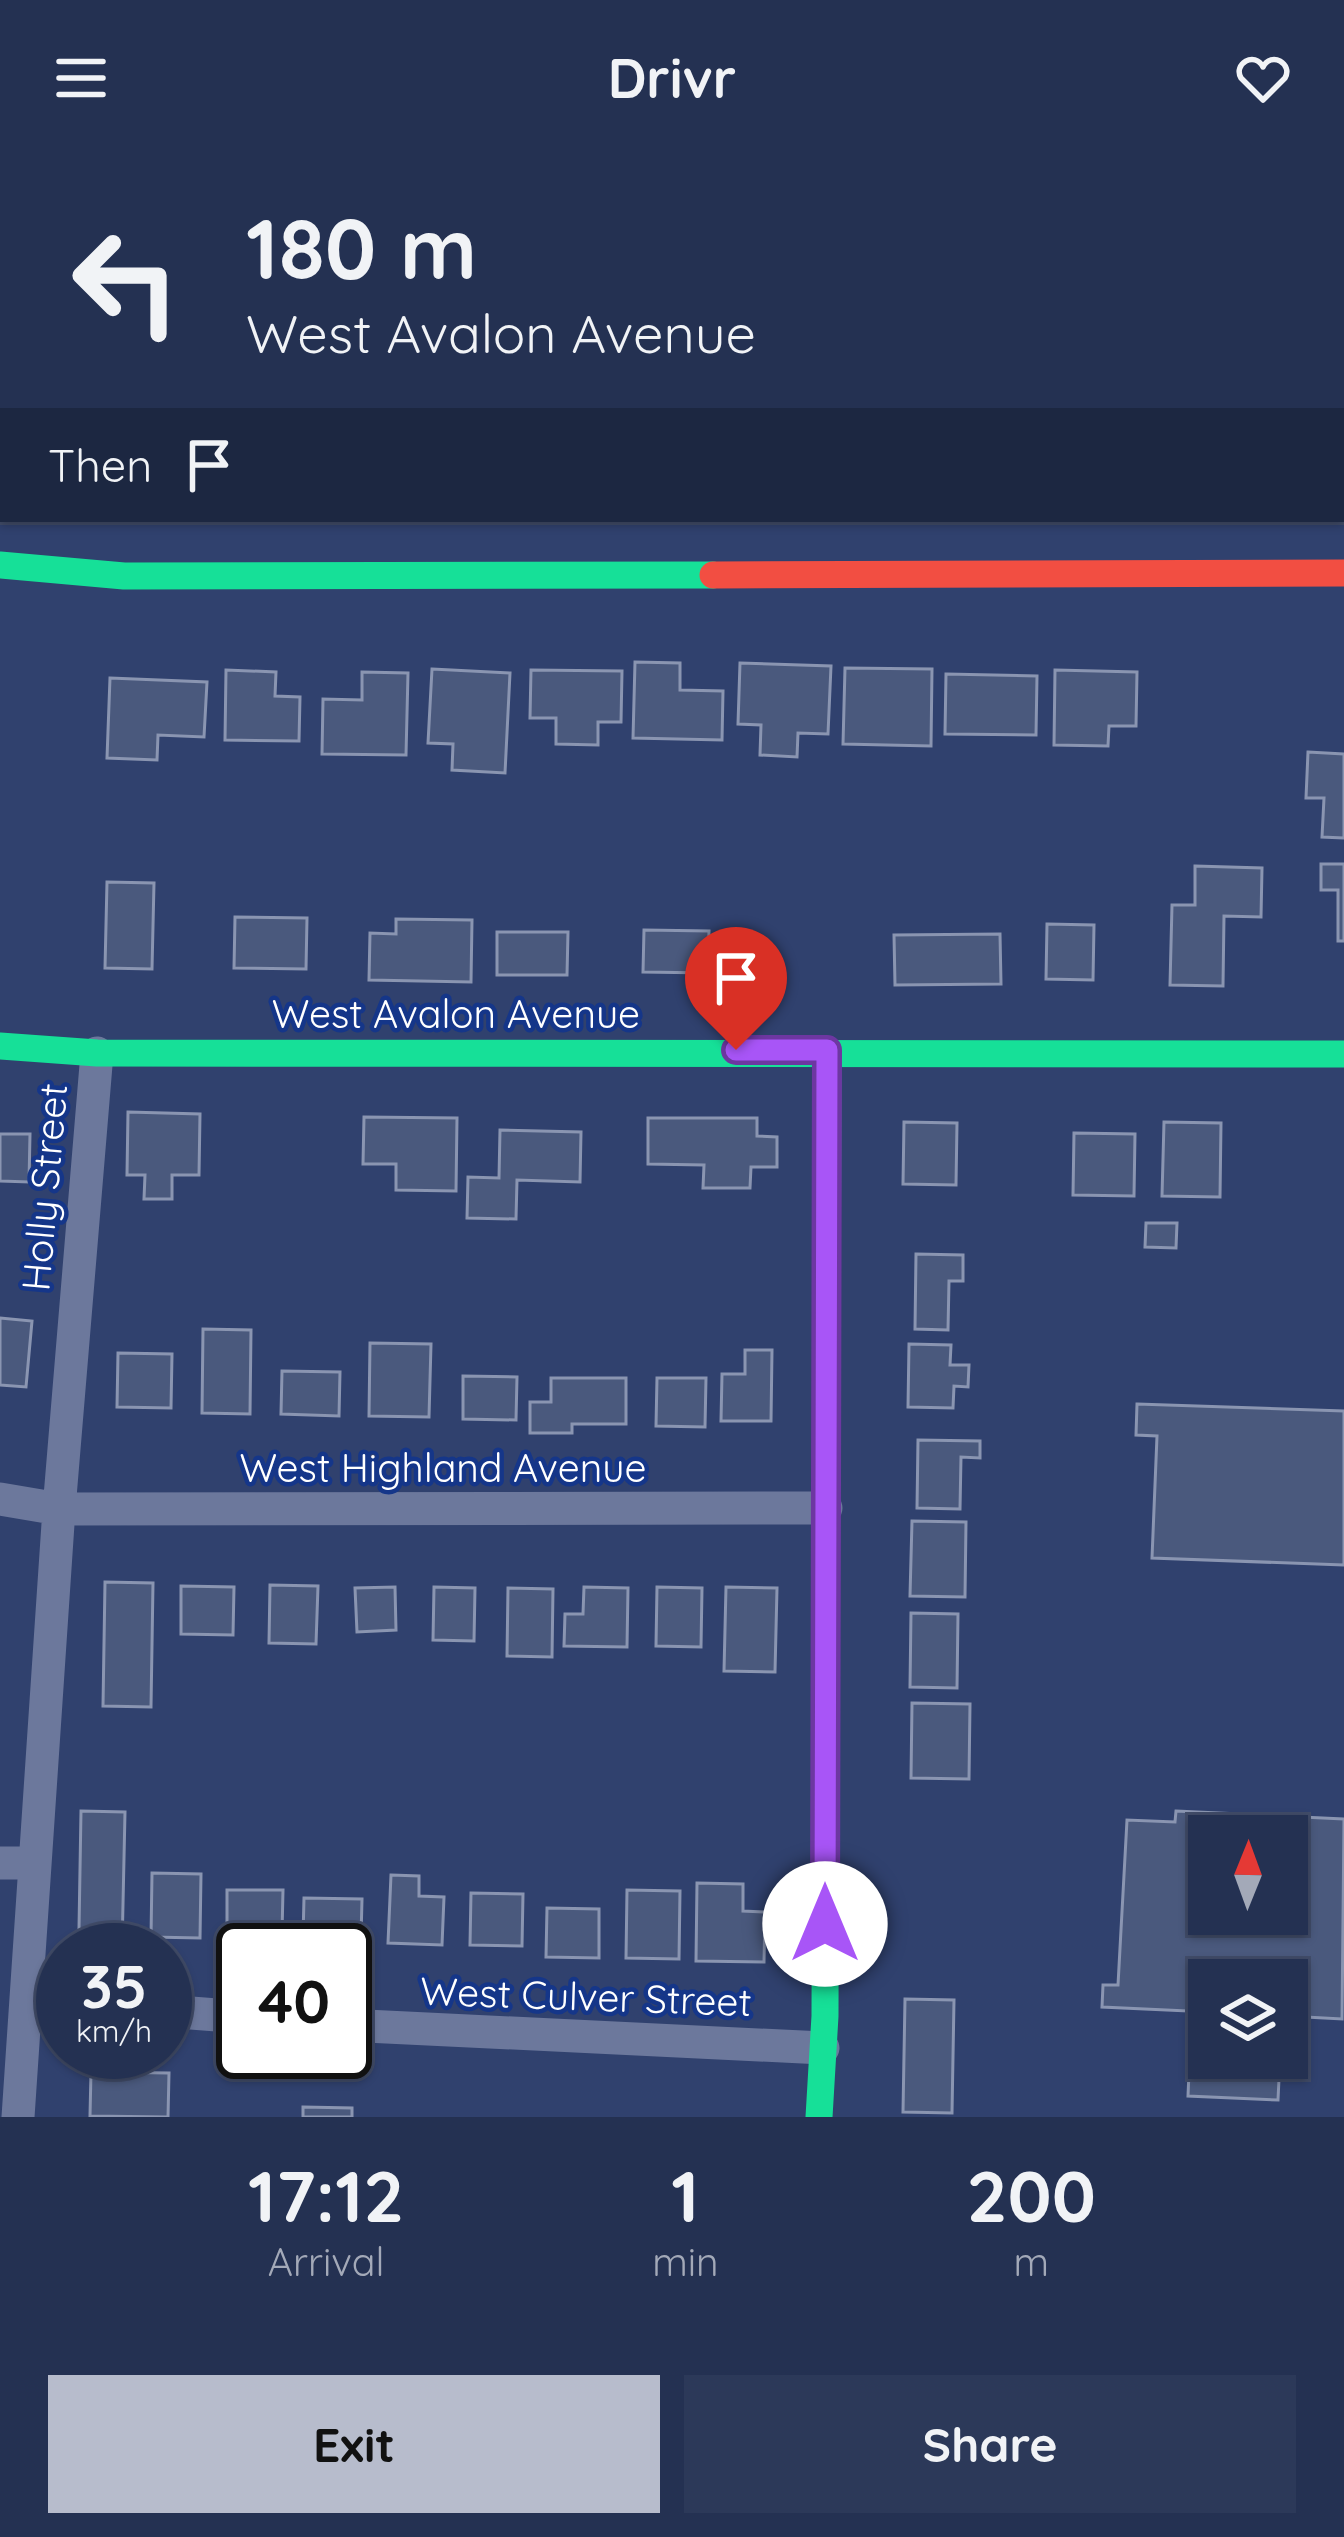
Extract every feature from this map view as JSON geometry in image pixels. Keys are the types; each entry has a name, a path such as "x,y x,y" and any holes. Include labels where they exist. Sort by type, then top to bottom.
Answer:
{"street":[{"path":"0,565 124,576 1344,573"},
{"name":"West Avalon Avenue","path":"0,1046 97,1053 1344,1054"},
{"path":"819,2117 827,1050"},
{"name":"Holly Street","path":"18,2117 59,1509 97,1053"},
{"name":"West Highland Avenue","path":"0,1499 59,1509 826,1508"},
{"path":"0,1863 35,1863"},
{"path":"26,2000 36,2001"},
{"name":"West Culver Street","path":"372,2026 823,2048"}],"building":[{"path":"635,662 680,663 680,690 723,691 722,740 633,738"},
{"path":"740,663 831,666 828,734 798,733 797,757 760,755 761,725 738,724"},
{"path":"845,668 932,669 931,746 843,744"},
{"path":"432,669 510,673 505,773 452,770 453,744 428,743"},
{"path":"226,670 276,672 275,696 300,697 299,741 225,740"},
{"path":"531,670 622,671 621,722 598,722 598,745 556,744 556,718 530,718"},
{"path":"1055,670 1137,672 1136,726 1109,726 1108,746 1054,745"},
{"path":"362,672 408,673 406,755 322,754 323,699 362,700"},
{"path":"946,674 1037,676 1036,735 945,734"},
{"path":"110,678 207,682 204,737 158,735 157,760 107,758"},
{"path":"1308,752 1344,754 1344,838 1322,837 1324,798 1306,798"},
{"path":"1321,864 1344,864 1344,941 1338,941 1338,890 1321,890"},
{"path":"1195,866 1262,868 1261,917 1224,916 1223,986 1170,985 1172,905 1195,905"},
{"path":"107,882 154,883 152,969 105,968"},
{"path":"235,917 307,918 306,969 234,968"},
{"path":"396,919 472,920 471,982 369,980 370,933 396,934"},
{"path":"1047,924 1094,925 1093,980 1046,979"},
{"path":"644,930 709,931 708,973 643,972"},
{"path":"497,932 568,932 567,975 497,975"},
{"path":"1000,934 1001,984 895,985 894,935"},
{"path":"128,1112 200,1114 199,1175 172,1175 172,1199 144,1199 145,1175 127,1175"},
{"path":"364,1117 457,1118 456,1191 396,1190 396,1164 363,1164"},
{"path":"648,1118 757,1118 757,1136 777,1137 777,1167 751,1167 750,1188 703,1188 704,1165 648,1164"},
{"path":"904,1122 957,1123 956,1185 903,1184"},
{"path":"1164,1122 1221,1123 1220,1197 1162,1196"},
{"path":"500,1130 581,1132 580,1182 517,1180 516,1219 467,1218 468,1177 499,1178"},
{"path":"1074,1133 1135,1134 1134,1196 1073,1195"},
{"path":"0,1134 30,1134 29,1182 0,1181"},
{"path":"1146,1223 1177,1223 1176,1248 1145,1247"},
{"path":"916,1254 963,1255 963,1281 949,1281 948,1330 915,1329"},
{"path":"0,1318 32,1321 26,1387 0,1385"},
{"path":"203,1329 251,1330 250,1414 202,1413"},
{"path":"370,1343 431,1344 429,1417 369,1416"},
{"path":"909,1344 951,1345 950,1365 969,1365 968,1387 954,1386 953,1408 908,1407"},
{"path":"745,1350 772,1350 771,1421 721,1421 722,1374 745,1374"},
{"path":"118,1353 172,1354 171,1408 117,1407"},
{"path":"282,1371 340,1372 339,1416 281,1414"},
{"path":"463,1376 517,1377 516,1420 463,1419"},
{"path":"551,1378 626,1378 626,1424 572,1424 572,1433 530,1433 530,1402 551,1402"},
{"path":"657,1378 706,1378 705,1427 656,1426"},
{"path":"1137,1404 1344,1411 1344,1565 1152,1558 1157,1436 1136,1435"},
{"path":"918,1440 980,1441 980,1458 961,1457 960,1509 917,1508"},
{"path":"912,1521 966,1522 965,1597 910,1596"},
{"path":"105,1582 153,1583 151,1707 103,1706"},
{"path":"270,1585 318,1586 316,1644 269,1643"},
{"path":"181,1586 234,1587 233,1635 181,1634"},
{"path":"395,1587 396,1630 357,1632 355,1588"},
{"path":"434,1587 475,1588 474,1641 433,1640"},
{"path":"584,1587 628,1588 627,1647 564,1646 565,1614 583,1614"},
{"path":"657,1587 702,1588 701,1647 656,1646"},
{"path":"726,1587 777,1588 775,1672 724,1671"},
{"path":"508,1588 553,1589 552,1657 507,1656"},
{"path":"911,1613 958,1614 957,1688 910,1687"},
{"path":"912,1703 970,1704 969,1779 911,1778"},
{"path":"81,1811 125,1812 123,1923 79,1923"},
{"path":"1176,1811 1260,1815 1188,1815 1188,1935 1308,1935 1308,1817 1344,1819 1342,2019 1308,2017 1308,1959 1188,1959 1188,2011 1102,2007 1103,1985 1118,1985 1127,1820 1175,1822"},
{"path":"152,1873 201,1874 200,1938 192,1938 192,1923 151,1923"},
{"path":"391,1875 419,1876 419,1896 444,1897 442,1945 388,1943"},
{"path":"697,1883 743,1884 743,1911 765,1912 764,1962 696,1961"},
{"path":"227,1890 283,1890 282,1923 227,1923"},
{"path":"627,1890 680,1891 679,1959 626,1958"},
{"path":"471,1893 523,1894 522,1946 470,1945"},
{"path":"304,1898 362,1899 361,1923 303,1923"},
{"path":"547,1908 599,1909 599,1958 546,1957"},
{"path":"905,1999 954,2000 952,2113 903,2112"},
{"path":"91,2079 169,2079 168,2117 90,2116"},
{"path":"1189,2079 1279,2079 1278,2100 1188,2096"},
{"path":"303,2107 352,2108 352,2117 303,2117"}],"traffic: fast":[{"path":"0,565 124,576 713,575"},
{"path":"0,1046 97,1053 1344,1054"},
{"path":"819,2117 825,2016 828,1050"}],"traffic: jam":[{"path":"713,575 1344,573"}],"route":[{"path":"736,1050 827,1050 825,1924"}]}
